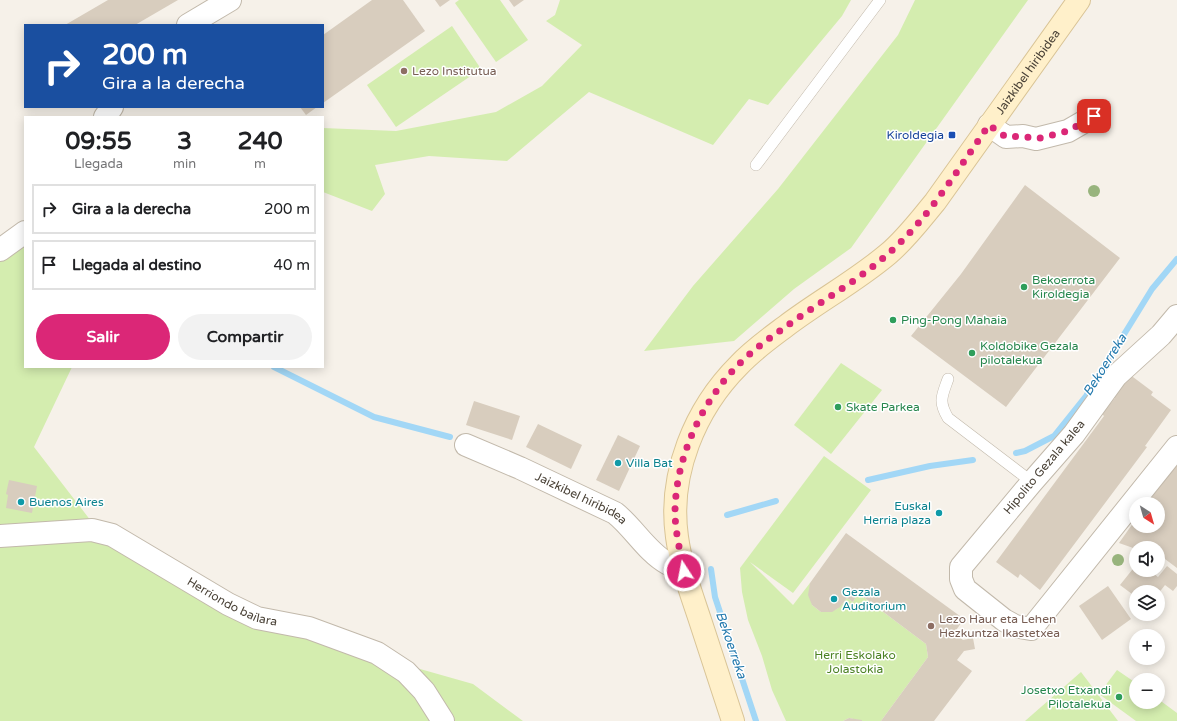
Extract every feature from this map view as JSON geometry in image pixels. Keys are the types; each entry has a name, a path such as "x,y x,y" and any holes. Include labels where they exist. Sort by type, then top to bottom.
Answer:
{"main road":[{"name":"Jaizkibel hiribidea","path":"733,721 684,571 677,537 675,511 681,465 691,436 705,408 739,364 788,325 865,272 889,253 912,231 935,202 1079,0"}],"street":[{"path":"190,24 230,0"},
{"path":"989,125 1006,137 1023,136 1036,139 1068,131 1094,116"},
{"path":"0,250 24,233"},
{"name":"Hipolito Gezala kalea","path":"1177,316 1161,334 1116,376 1074,434 1032,482 962,567 961,579 965,589 1004,620 1016,626 1031,629 1177,447"},
{"name":"Jaizkibel hiribidea","path":"466,445 531,473 615,513 621,517 644,543 666,563 684,571"},
{"name":"Herriondo bailara","path":"0,536 92,530 112,535 228,604 257,618 309,628 377,653 406,672 424,691 443,721"}],"lane":[{"path":"756,165 880,0"},
{"path":"948,379 941,400 948,418 1032,482"}],"green space":[{"path":"459,0 500,0 528,40 496,62 455,3"},
{"path":"560,0 851,0 842,16 768,105 749,99 713,145 589,92 507,161 429,156 375,165 385,194 372,211 324,192 324,128 396,131 496,112 542,86 582,45 546,21 555,15"},
{"path":"915,0 1028,0 851,248 794,289 734,341 644,351 693,286 778,189 898,35"},
{"path":"452,26 481,69 396,127 367,85"},
{"path":"24,236 24,368 72,368 34,447 101,534 279,629 473,684 523,721 0,721 0,251"},
{"name":"Skate Parkea","path":"841,363 882,390 831,454 794,425"},
{"name":"Herri Eskolako Jolastokia","path":"824,456 871,490 793,593 750,562 793,605 810,583 812,605 821,612 836,609 842,605 847,598 853,602 858,593 926,644 928,657 881,721 862,721 849,718 843,721 786,721 772,690 762,656 748,620 742,592 740,568"},
{"name":"Josetxo Etxandi Pilotalekua","path":"1117,670 1129,678 1129,709 1165,709 1165,704 1177,713 1177,721 1136,721 1099,694"},
{"path":"1081,672 1118,721 1025,721"}],"building":[{"path":"108,0 178,0 137,24 67,24"},
{"path":"372,0 403,0 425,31 324,102 324,34"},
{"path":"435,0 450,0 440,7"},
{"path":"509,0 524,0 514,7"},
{"path":"301,108 316,108 306,115"},
{"name":"Bekoerrota Kiroldegia","path":"1025,185 1120,258 1006,407 911,336 961,274"},
{"path":"1129,374 1153,392 1151,395 1171,410 1145,446 1147,447 1040,590 1020,574 1018,578 996,562 1104,416 1102,414 1115,398 1112,396"},
{"path":"474,401 520,416 512,440 466,425"},
{"path":"538,424 582,445 571,469 526,447"},
{"name":"Villa Bat","path":"618,435 640,446 619,491 596,480"},
{"path":"1177,464 1177,568 1165,559 1165,541 1129,541 1129,547 1119,543 1129,529 1129,533 1165,533 1165,497 1152,497"},
{"name":"Buenos Aires","path":"9,480 37,486 32,513 6,508 8,495 6,494"},
{"name":"Lezo Haur eta Lehen Hezkuntza Ikastetxea","path":"846,533 964,619 954,633 963,640 973,638 975,649 964,651 957,660 972,671 934,721 881,721 928,657 926,644 858,593 853,602 847,598 840,607 832,612 821,612 812,605 808,595 810,583"},
{"path":"1167,566 1177,574 1177,586 1173,591 1165,585 1129,585 1129,592 1120,585 1129,574 1129,577 1165,577 1165,568"},
{"path":"1108,586 1129,616 1129,620 1102,640 1079,606"},
{"path":"849,718 862,720 862,721 843,721"}],"waterway":[{"name":"Bekoerreka","path":"1016,453 1025,451 1054,436 1086,396 1152,289 1177,259"},
{"path":"276,368 374,417 450,437"},
{"name":"Bekoerreka","path":"868,480 930,466 973,460"},
{"name":"Bekoerreka","path":"727,515 776,501"},
{"name":"Bekoerreka","path":"711,569 715,597 756,721"}],"place":[{"name":"Lezo Institutua","path":"404,71"},
{"name":"Kiroldegia","path":"952,135"},
{"name":"Bekoerrota Kiroldegia","path":"1024,287"},
{"name":"Ping-Pong Mahaia","path":"893,320"},
{"name":"Koldobike Gezala pilotalekua","path":"972,353"},
{"name":"Skate Parkea","path":"838,407"},
{"name":"Villa Bat","path":"618,463"},
{"name":"Buenos Aires","path":"21,502"},
{"name":"Euskal Herria plaza","path":"939,513"},
{"name":"Gezala Auditorium","path":"834,599"},
{"name":"Lezo Haur eta Lehen Hezkuntza Ikastetxea","path":"931,626"},
{"name":"Josetxo Etxandi Pilotalekua","path":"1119,697"}],"route":[{"path":"684,571 677,537 675,511 681,465 691,436 705,408 721,385 739,364 788,325 865,272 889,253 912,231 935,202 989,125 1006,137 1023,136 1036,139 1068,131 1094,116"}]}
